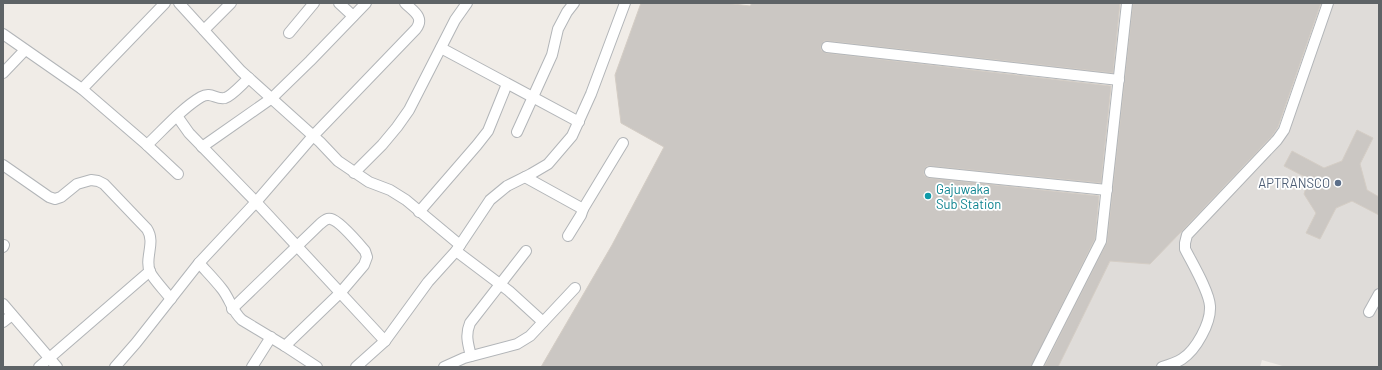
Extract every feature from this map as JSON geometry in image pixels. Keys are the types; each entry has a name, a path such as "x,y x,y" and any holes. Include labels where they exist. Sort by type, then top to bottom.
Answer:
{"street":[{"path":"82,89 165,3"},
{"path":"179,3 249,78 313,136 338,161 369,182 390,190 406,200 458,248 543,322"},
{"path":"204,30 231,3"},
{"path":"289,33 314,3"},
{"path":"339,3 353,16"},
{"path":"202,147 272,98 366,3"},
{"path":"115,367 136,343 199,263 256,202 313,136 418,26 420,22 419,17 404,3"},
{"path":"354,173 398,127 409,110 440,48 466,3"},
{"path":"517,132 552,55 558,29 567,12 574,3"},
{"path":"356,367 385,341 428,282 458,248 490,200 507,186 548,164 572,136 591,94 625,3"},
{"path":"1038,367 1101,241 1127,3"},
{"path":"1162,367 1174,364 1184,358 1199,340 1208,322 1210,305 1185,249 1187,235 1277,140 1284,130 1328,3"},
{"path":"3,34 82,89 178,174"},
{"path":"827,47 1119,80"},
{"path":"440,48 578,122"},
{"path":"3,73 25,50"},
{"path":"147,145 177,116 200,97 210,94 219,98 225,98 249,78"},
{"path":"419,212 488,131 507,84"},
{"path":"177,116 189,133 298,246 385,341"},
{"path":"568,236 623,143"},
{"path":"3,164 49,197 55,199 61,197 77,184 91,180 104,184 150,234 151,240 148,264 150,271 171,299"},
{"path":"930,172 1107,190"},
{"path":"525,177 583,209"},
{"path":"232,309 326,219 332,219 338,223 365,252 367,257 364,265 341,292 285,346"},
{"path":"471,356 466,338 468,328 478,311 526,251"},
{"path":"199,263 223,289 236,315 317,367"},
{"path":"39,367 150,271"},
{"path":"444,367 464,358 517,344 530,336 576,288"},
{"path":"1369,312 1379,294"},
{"path":"3,304 57,367"},
{"path":"3,322 12,315"},
{"path":"252,367 271,338"}],"shaded area":[{"path":"1324,3 1379,3 1379,367 1286,367 1262,360 1260,367 1058,367 1110,261 1150,263 1280,133"}],"building":[{"name":"Gajuwaka Sub Station","path":"641,3 725,3 750,6 752,3 1120,3 1113,73 828,41 824,41 821,46 821,50 826,53 1111,86 1101,183 931,166 927,166 924,171 924,175 929,178 1099,196 1095,239 1031,367 541,367 612,245 664,147 621,123 615,75"},
{"path":"1133,3 1321,3 1278,127 1272,136 1150,264 1110,261 1058,367 1044,367 1107,242"},
{"name":"APTRANSCO","path":"1357,130 1373,138 1360,164 1367,190 1379,197 1379,215 1352,201 1336,208 1320,239 1306,233 1316,213 1304,194 1309,179 1284,166 1292,151 1324,168 1342,161"}],"place":[{"name":"APTRANSCO","path":"1338,183"},
{"name":"Gajuwaka Sub Station","path":"928,196"}]}
